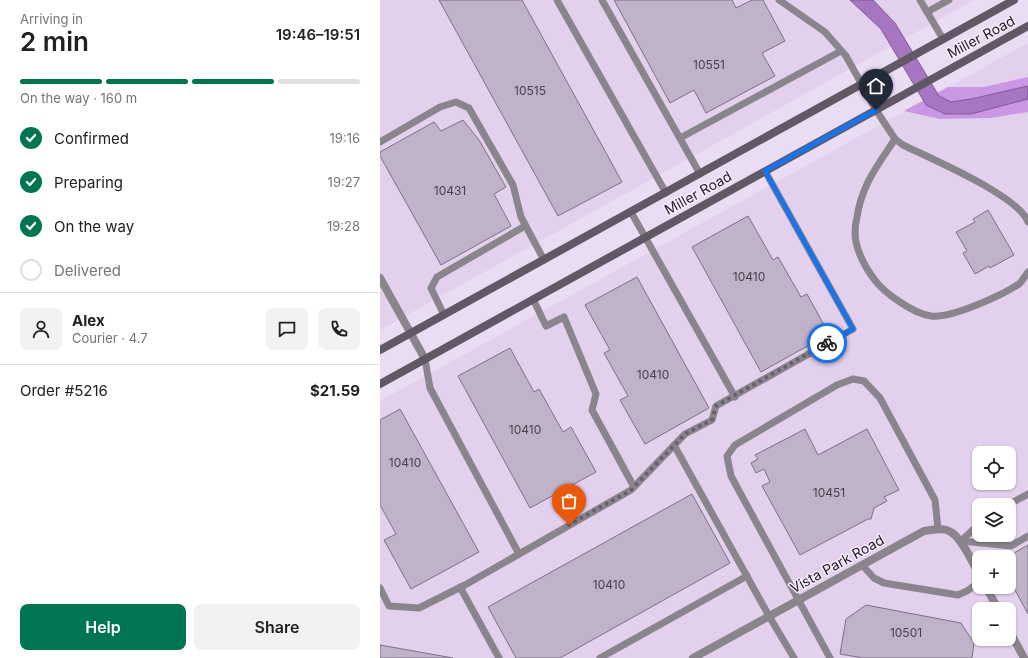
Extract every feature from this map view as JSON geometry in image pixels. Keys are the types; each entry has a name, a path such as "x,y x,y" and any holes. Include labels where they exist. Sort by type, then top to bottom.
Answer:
{"main road":[{"name":"Miller Road","path":"380,350 1014,0"},
{"name":"Miller Road","path":"380,384 1028,26"}],"street":[{"path":"380,278 425,359"},
{"path":"938,529 949,531 961,541 972,562"},
{"name":"Vista Park Road","path":"693,658 924,531 938,529"},
{"path":"1016,643 1024,658"}],"lane":[{"path":"557,0 666,193"},
{"path":"602,0 700,174"},
{"path":"778,0 825,32 841,50 846,56 876,110 896,139 903,144 959,171 1005,198 1026,217 1028,222"},
{"path":"920,0 943,39"},
{"path":"927,12 949,0"},
{"path":"680,138 841,50"},
{"path":"380,142 440,107 456,102 469,108 513,185 521,217 544,260"},
{"path":"896,139 869,179 860,201 855,231 859,253 874,280 889,294 909,308 932,317 960,312 996,296 1020,283 1028,272"},
{"path":"380,588 389,606 419,608 460,587 631,490 685,434 712,420 716,406 735,397 853,329 765,171"},
{"path":"631,212 735,397"},
{"path":"444,315 431,288 437,278 525,226"},
{"path":"532,299 546,326 564,317 596,394 592,410 634,486"},
{"path":"425,359 430,388 520,554"},
{"path":"830,658 731,476 727,456 735,445 837,385 853,379 864,381 880,398 935,500 938,529"},
{"path":"674,445 746,576 794,658"},
{"path":"1016,501 1028,494"},
{"path":"961,541 972,531"},
{"path":"961,541 1010,546 1028,536"},
{"path":"862,565 879,582 958,594 967,591 972,587"},
{"path":"600,658 746,576"},
{"path":"460,587 499,658"}],"shaded area":[{"path":"380,0 974,0 380,330"},
{"path":"850,0 873,0 895,23 939,96 951,102 1028,86 1028,99 971,114 945,114 926,105 881,29"},
{"path":"1028,43 1028,658 380,658 380,401"},
{"path":"1028,77 1028,112 991,118 940,119 904,111 948,87 984,87"}],"building":[{"path":"439,0 522,0 622,182 558,216"},
{"path":"614,0 732,0 736,8 752,0 763,0 785,41 762,53 775,76 706,113 694,90 670,103"},
{"path":"463,120 479,140 506,187 494,194 511,226 441,265 380,156 380,152 434,122 441,131"},
{"path":"988,210 1014,255 975,274 963,253 967,251 956,232 975,222 973,219"},
{"path":"748,216 773,260 778,257 801,297 807,294 829,334 761,372 692,247"},
{"path":"637,277 709,408 645,444 620,400 628,396 604,353 610,350 585,305"},
{"path":"510,348 534,392 539,389 563,432 571,427 596,472 530,508 458,376"},
{"path":"400,409 479,552 411,589 384,540 396,534 380,505 380,420"},
{"path":"805,429 818,455 867,429 899,490 884,497 887,501 874,508 871,519 868,519 800,555 762,486 770,482 764,469 756,473 751,463 758,459 755,455"},
{"path":"692,494 730,563 560,658 516,658 488,607"},
{"path":"1028,545 1028,614 1016,592 1016,552"},
{"path":"866,605 961,623 972,640 972,646 974,646 972,658 863,658 840,654 846,619"},
{"path":"380,645 453,658 380,658"}],"way so far":[{"path":"569,525 631,490 685,434 712,420 716,406 735,397 827,343"}],"route":[{"path":"827,343 853,329 765,171 876,110"}]}
